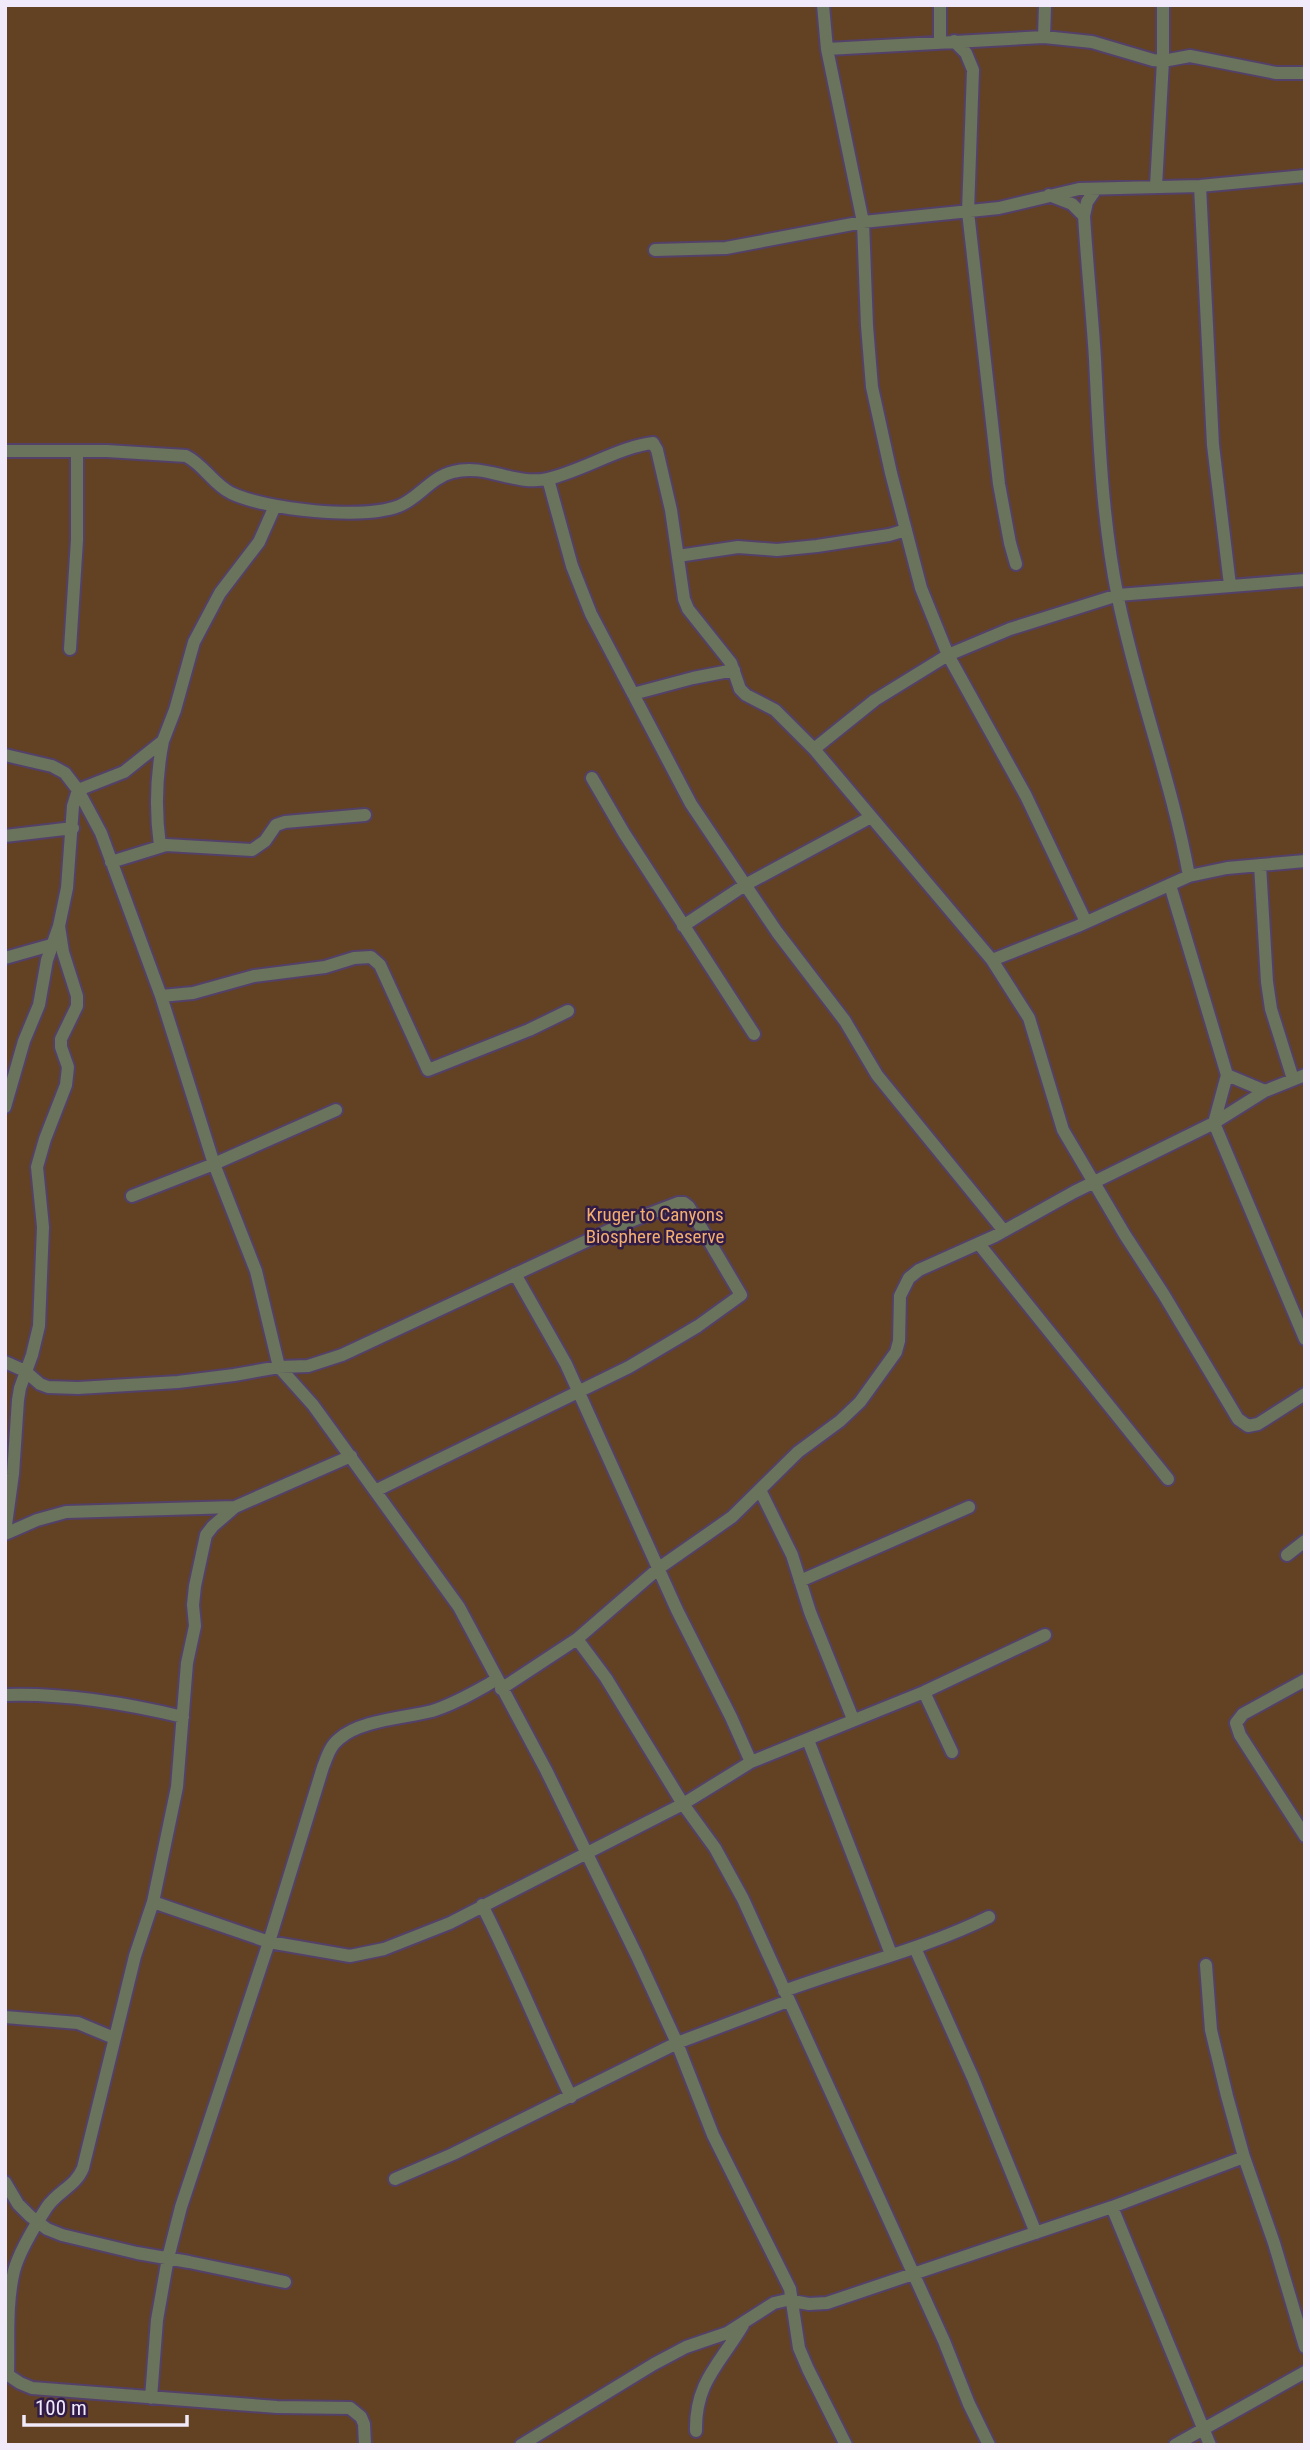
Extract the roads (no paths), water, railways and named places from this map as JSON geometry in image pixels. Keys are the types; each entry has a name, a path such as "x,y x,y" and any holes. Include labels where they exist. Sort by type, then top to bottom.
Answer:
{"street":[{"path":"823,5 827,49 863,222 867,326 873,387 921,588 948,656 1026,796 1086,922"},
{"path":"940,5 940,42"},
{"path":"1044,37 1045,5"},
{"path":"1156,186 1163,61 1163,5"},
{"path":"827,49 1044,37 1092,41 1143,58 1163,61 1189,56 1276,73 1305,73"},
{"path":"954,41 966,54 973,70 968,212 999,484 1016,564"},
{"path":"655,250 726,248 863,222 999,208 1064,191 1200,186 1305,176"},
{"path":"1200,186 1213,445 1230,585"},
{"path":"1096,189 1087,202 1084,216 1101,481 1118,595 1140,692 1180,829 1189,876"},
{"path":"1048,195 1072,204 1084,216"},
{"path":"5,451 186,456 197,461 218,484 231,492 275,506 367,512 398,506 412,499 441,476 459,471 478,470 515,479 548,479 653,443 657,450 688,609 734,670 740,689 775,710 814,749 992,960 1029,1018 1063,1130 1243,1425 1258,1424 1305,1394"},
{"path":"70,649 77,527 77,451"},
{"path":"548,479 579,587 691,804 805,972 845,1021 877,1075 1004,1231"},
{"path":"160,846 156,781 163,741 175,710 194,642 220,593 260,542 275,506"},
{"path":"678,556 738,547 777,550 817,546 906,530"},
{"path":"814,749 875,701 948,656 1010,629 1118,595 1305,580"},
{"path":"633,694 693,677 734,670"},
{"path":"78,790 124,772 163,741"},
{"path":"5,755 52,766 65,773 78,790 101,833 161,996 214,1164 256,1271 279,1367 313,1405 377,1490 459,1607 547,1770 677,2043 713,2135 783,2274 793,2301 799,2347 846,2445"},
{"path":"592,778 683,926 754,1034"},
{"path":"5,1107 10,1072 38,1005 51,945 59,926 67,888 73,806 78,790"},
{"path":"111,862 160,846 252,850 265,841 276,825 285,822 365,815"},
{"path":"683,926 746,885 871,817"},
{"path":"5,836 73,828"},
{"path":"992,960 1189,876 1227,868 1305,861"},
{"path":"151,2398 157,2320 181,2207 269,1942 323,1767 332,1747 339,1738 366,1726 434,1710 499,1684 577,1639 659,1568 732,1517 798,1452 840,1421 860,1402 892,1360 899,1341 900,1296 909,1278 934,1262 979,1244 1094,1182 1214,1124 1265,1091 1299,1077 1271,1009 1259,865"},
{"path":"1170,884 1227,1075 1214,1124 1305,1339"},
{"path":"59,926 63,952 77,996 76,1006 61,1039 68,1067 66,1085 37,1167 43,1227 38,1326 18,1400 13,1474 5,1533 66,1512 235,1507"},
{"path":"5,958 51,945"},
{"path":"161,996 193,993 254,976 325,967 354,958 371,957 380,965 428,1070 529,1030 568,1011"},
{"path":"1227,1075 1265,1091"},
{"path":"132,1196 214,1164 336,1110"},
{"path":"5,1362 25,1371 40,1384 48,1387 78,1388 178,1382 279,1367 308,1366 342,1355 667,1206 684,1203 696,1215 741,1295 657,1352 377,1490"},
{"path":"979,1244 1168,1479"},
{"path":"515,1274 529,1303 558,1347 677,1610 751,1762"},
{"path":"351,1456 235,1507 213,1526 203,1546 195,1586 195,1626 187,1663 177,1787 153,1902 135,1956 80,2176 51,2202 17,2261 10,2314 7,2374 32,2388 277,2407 350,2408 361,2417 364,2424 365,2445"},
{"path":"760,1490 792,1555 810,1612 853,1719"},
{"path":"800,1581 969,1507"},
{"path":"1287,1555 1305,1541"},
{"path":"153,1902 269,1942 350,1956 384,1950 450,1923 683,1804 751,1762 924,1692 1045,1635"},
{"path":"577,1639 727,1868 743,1899 989,2445"},
{"path":"1305,1681 1243,1714 1236,1724 1305,1836"},
{"path":"924,1692 952,1752"},
{"path":"5,1695 64,1696 152,1709 183,1717"},
{"path":"808,1740 891,1954"},
{"path":"482,1905 571,2097"},
{"path":"395,2179 453,2154 677,2043 786,1996 989,1917"},
{"path":"915,1948 978,2091 1036,2233"},
{"path":"1206,1965 1213,2039 1244,2157 1274,2243 1305,2347"},
{"path":"5,2017 78,2023 114,2038"},
{"path":"521,2445 654,2364 686,2347 727,2333 774,2302 782,2300 808,2304 827,2303 1112,2207 1244,2157"},
{"path":"5,2182 18,2204 38,2223 62,2235 285,2282"},
{"path":"1112,2207 1210,2445"},
{"path":"696,2431 696,2412 702,2387 745,2322"},
{"path":"1175,2445 1305,2372"}],"park label":[{"name":"Kruger to Canyons Biosphere Reserve","path":"655,1225"}]}
